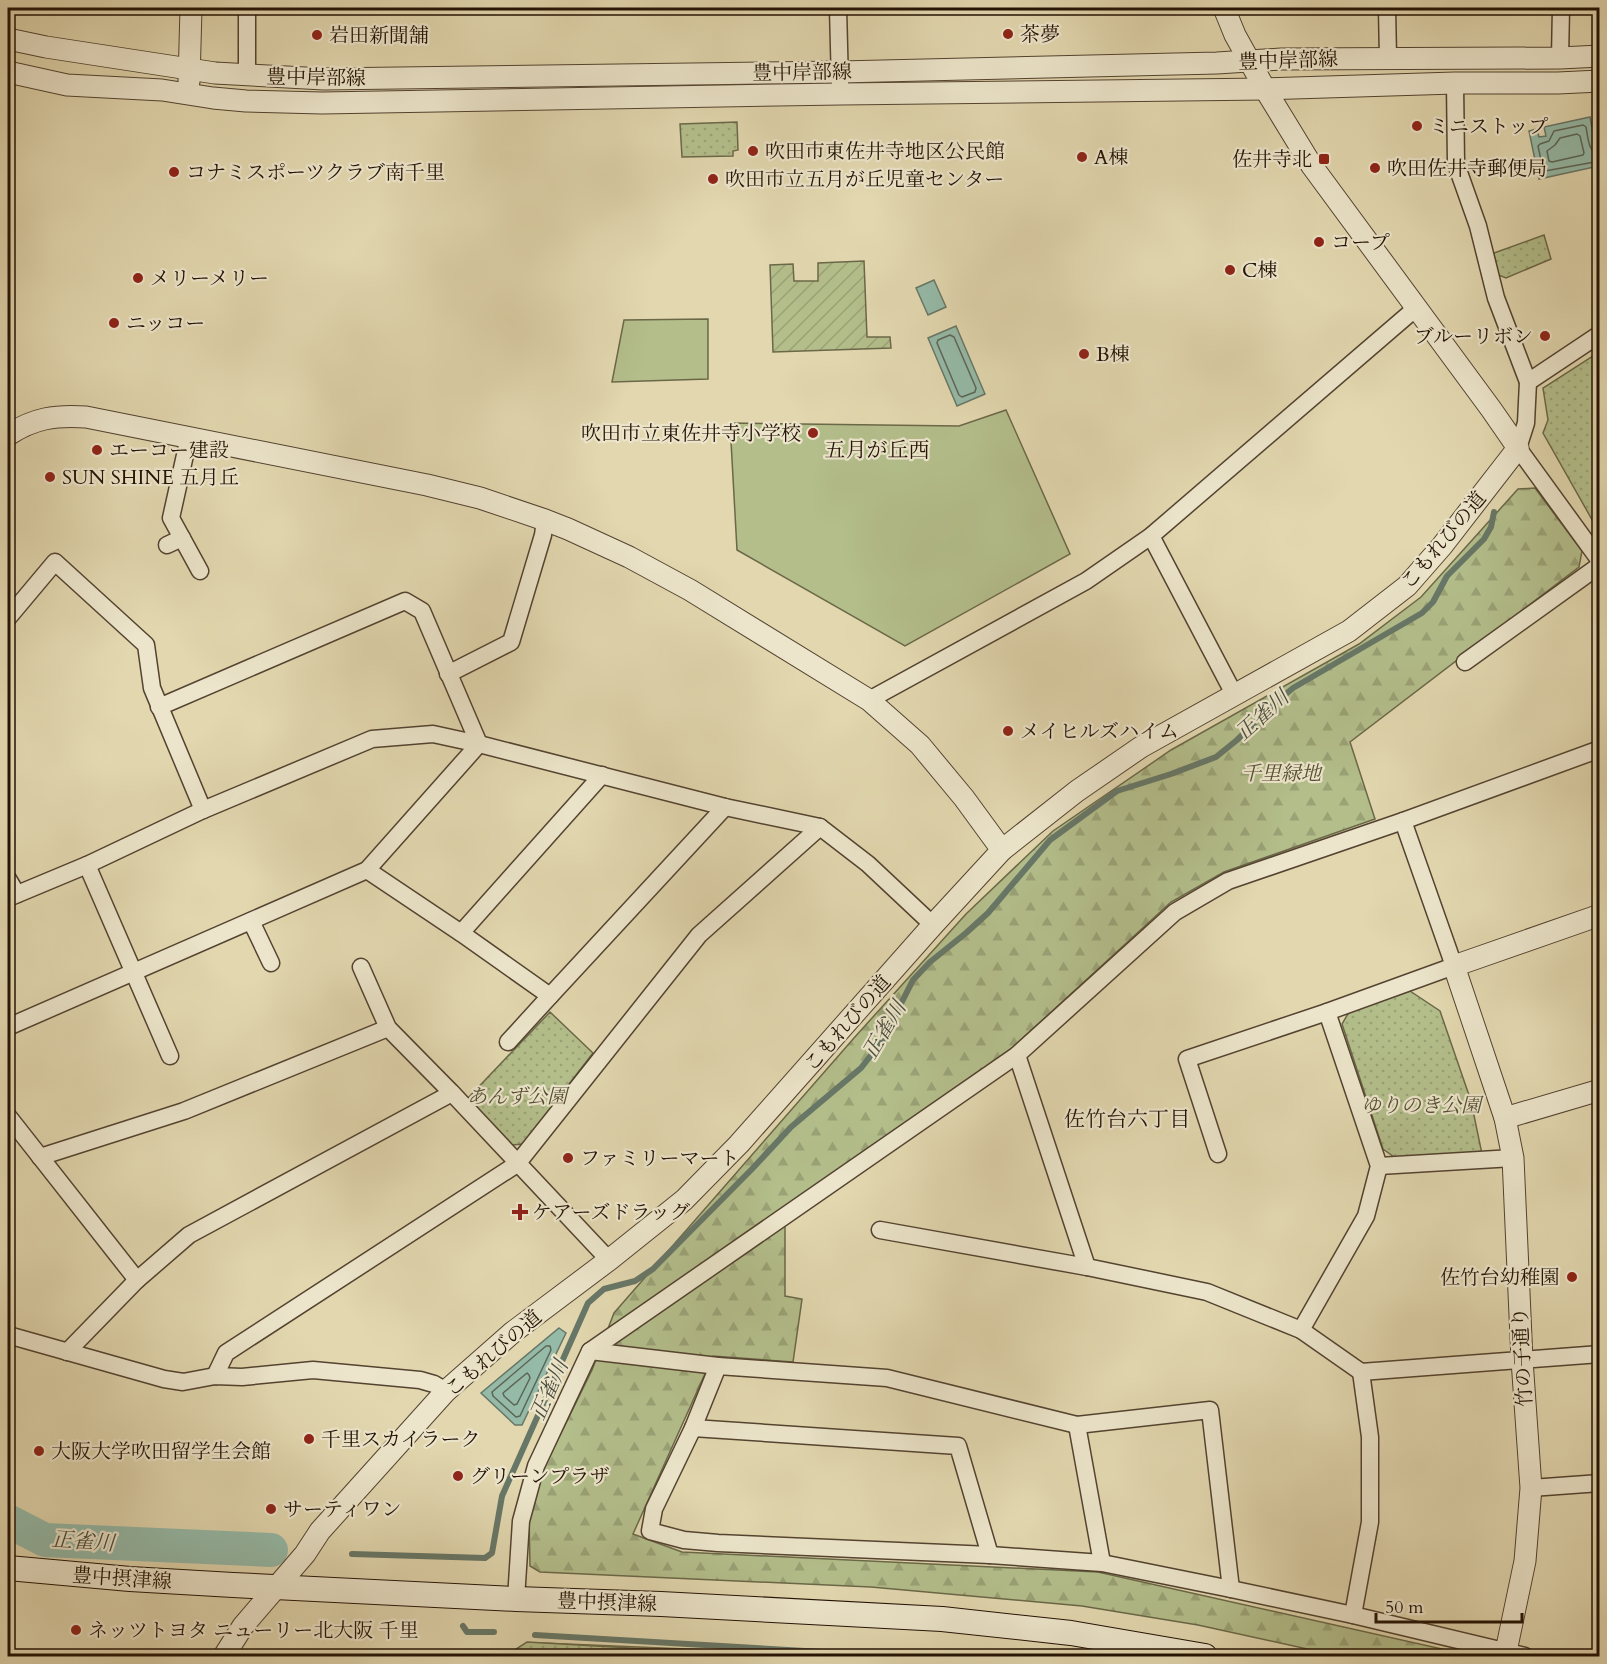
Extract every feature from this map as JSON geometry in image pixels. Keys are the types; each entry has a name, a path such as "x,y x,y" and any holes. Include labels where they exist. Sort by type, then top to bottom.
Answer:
{"main road":[{"name":"豊中摂津線","path":"8,1568 130,1579 942,1619 1071,1633 1205,1656"}],"street":[{"path":"188,94 191,8"},
{"path":"247,8 248,76"},
{"path":"838,8 841,94"},
{"path":"1224,8 1235,35 1264,89 1312,166 1491,409 1599,563 1465,662"},
{"path":"1387,8 1388,58"},
{"path":"1560,58 1561,8"},
{"name":"豊中岸部線","path":"8,39 215,73 324,80 840,72 1217,63 1281,59 1599,56"},
{"name":"豊中岸部線","path":"8,72 67,85 162,90 246,101 322,103 1264,89 1599,81"},
{"path":"1455,83 1456,164 1479,226 1496,298 1528,382 1526,423 1518,448"},
{"path":"868,700 1086,581 1151,536 1416,309"},
{"path":"1528,382 1599,334"},
{"path":"8,435 36,420 61,416 86,417 427,485 480,498 568,529 629,557 690,590 868,700 920,745 964,798 1002,850"},
{"path":"189,437 171,518 175,542 200,571"},
{"name":"こもれびの道","path":"224,1656 243,1626 305,1554 320,1531 446,1392 513,1332 684,1200 740,1144 1002,850 1077,791 1141,747 1349,630 1407,586 1442,546 1518,448"},
{"path":"448,674 511,642 543,535 545,520"},
{"path":"1151,536 1234,694"},
{"path":"8,618 55,562 146,645 152,688 203,810"},
{"path":"159,706 405,601 422,610 479,744"},
{"path":"8,879 12,896 87,865 203,810 372,739 433,734 725,807 820,827 868,864 933,925"},
{"path":"8,1027 367,870 479,744"},
{"path":"516,1599 521,1521 536,1466 590,1351 1017,1055 1175,912 1228,881 1403,821 1599,749"},
{"path":"461,933 602,775"},
{"path":"508,1042 725,807"},
{"path":"1403,821 1454,966"},
{"path":"215,1376 226,1353 517,1164 699,935 820,827"},
{"path":"87,865 170,1056"},
{"path":"367,870 550,996"},
{"path":"1218,1154 1187,1059 1327,1012 1599,915"},
{"path":"251,921 271,963"},
{"path":"361,966 388,1028 609,1260"},
{"name":"竹の子通り","path":"1454,966 1505,1118 1513,1158 1522,1360 1531,1488 1525,1561 1512,1655"},
{"path":"1301,1330 1366,1216 1379,1166 1327,1012"},
{"path":"40,1157 184,1111 388,1028"},
{"path":"1017,1055 1087,1267"},
{"path":"1505,1118 1599,1090"},
{"path":"68,1352 137,1280 189,1235 452,1094"},
{"path":"8,1116 137,1280"},
{"path":"1379,1166 1513,1158"},
{"path":"880,1230 1087,1267 1207,1292 1301,1330 1361,1372 1599,1354"},
{"path":"8,1335 164,1379 183,1382 215,1376 242,1377 313,1370 420,1380 434,1384 446,1392"},
{"path":"590,1351 718,1366 887,1378 1077,1425 1210,1410 1231,1589"},
{"path":"718,1366 693,1428 654,1509 650,1531 684,1540 718,1543 990,1555 1102,1563 1353,1615 1512,1655"},
{"path":"1353,1615 1370,1522 1370,1437 1361,1372"},
{"path":"1077,1425 1102,1563"},
{"path":"693,1428 958,1446 990,1555"},
{"path":"1531,1488 1599,1483"}],"green space":[{"path":"737,122 738,150 733,151 733,156 682,157 680,124"},
{"path":"1544,235 1551,259 1506,278 1496,274 1494,253"},
{"path":"864,261 867,337 890,337 891,348 773,352 770,265 793,264 794,281 818,281 818,263"},
{"path":"708,319 708,379 612,382 624,320"},
{"path":"1599,352 1599,532 1543,433 1548,420 1543,388"},
{"path":"1006,410 1070,554 905,646 737,550 730,423 959,426"},
{"name":"千里緑地","path":"1535,488 1582,551 1579,567 1350,742 1375,819 1224,872 1171,902 1012,1048 785,1207 785,1296 802,1299 793,1362 713,1356 633,1534 682,1552 1098,1572 1451,1651 1450,1656 1339,1656 1198,1625 1082,1606 871,1587 540,1572 530,1566 529,1515 541,1474 592,1370 614,1313 854,1038 966,914 1053,831 1171,750 1359,644 1421,597 1518,489"},
{"name":"ゆりのき公園","path":"1410,991 1440,1011 1471,1101 1482,1154 1397,1159 1383,1149 1342,1024 1349,1012"},
{"name":"あんず公園","path":"550,1012 593,1053 523,1144 512,1145 468,1098"},
{"path":"527,1642 769,1656 505,1656"},
{"path":"542,1643 808,1654 812,1656 531,1656"}],"water":[{"path":"1590,117 1599,166 1539,179 1529,131 1537,129 1539,137 1546,136 1544,127"},
{"path":"934,280 946,307 928,315 916,288"},
{"path":"956,326 985,394 957,406 928,338"},
{"path":"559,1328 566,1333 522,1425 515,1425 481,1393"}],"waterway":[{"name":"正雀川","path":"352,1554 485,1558 492,1553 502,1496 588,1303 604,1289 635,1281 653,1269 791,1127 861,1068 882,1041 913,980 930,962 988,913 1050,840 1117,791 1216,757 1293,688 1422,613 1433,602 1447,576 1484,539 1491,527 1494,512"},
{"name":"正雀川","path":"8,1521 45,1540 271,1550"},
{"path":"463,1626 467,1632 494,1632"},
{"path":"535,1635 891,1656"}],"place":[{"name":"茶夢","path":"1008,34"},
{"name":"岩田新聞舗","path":"317,35"},
{"name":"ミニストップ","path":"1417,126"},
{"name":"吹田市東佐井寺地区公民館","path":"753,151"},
{"name":"A棟","path":"1082,157"},
{"name":"佐井寺北","path":"1324,159"},
{"name":"吹田佐井寺郵便局","path":"1375,168"},
{"name":"コナミスポーツクラブ南千里","path":"174,172"},
{"name":"吹田市立五月が丘児童センター","path":"713,179"},
{"name":"コープ","path":"1319,242"},
{"name":"C棟","path":"1230,270"},
{"name":"メリーメリー","path":"138,278"},
{"name":"ニッコー","path":"114,323"},
{"name":"ブルーリボン","path":"1545,336"},
{"name":"B棟","path":"1084,354"},
{"name":"吹田市立東佐井寺小学校","path":"813,433"},
{"name":"エーコー建設","path":"97,450"},
{"name":"SUN SHINE 五月丘","path":"50,477"},
{"name":"メイヒルズハイム","path":"1008,731"},
{"name":"ファミリーマート","path":"568,1158"},
{"name":"ケアーズドラッグ","path":"520,1212"},
{"name":"佐竹台幼稚園","path":"1572,1277"},
{"name":"千里スカイラーク","path":"309,1439"},
{"name":"大阪大学吹田留学生会館","path":"39,1451"},
{"name":"グリーンプラザ","path":"458,1476"},
{"name":"サーティワン","path":"271,1509"},
{"name":"ネッツトヨタ ニューリー北大阪 千里","path":"76,1630"}],"district":[{"name":"五月が丘西","path":"877,450"},
{"name":"佐竹台六丁目","path":"1127,1119"}]}
